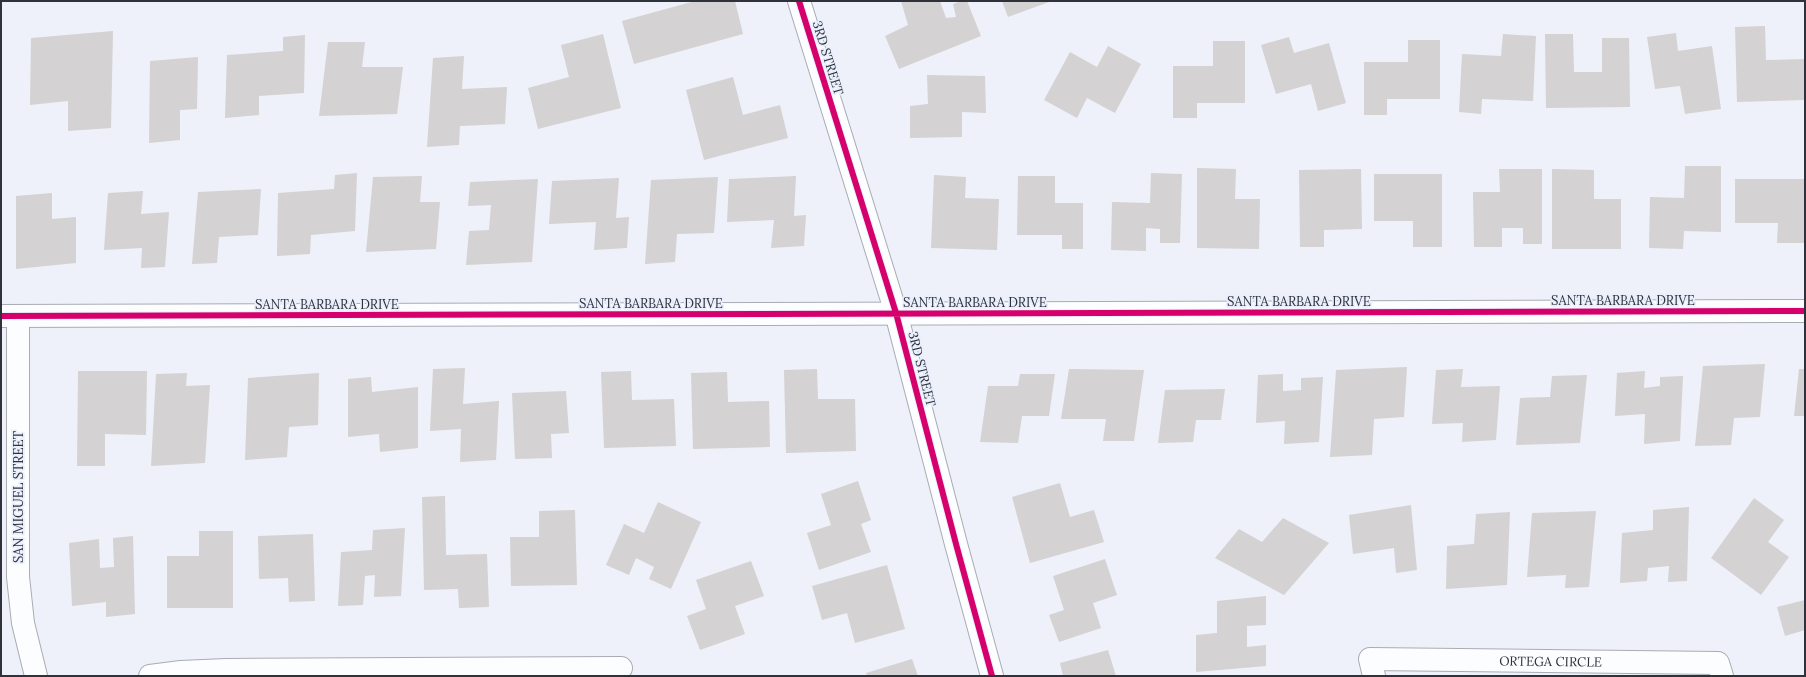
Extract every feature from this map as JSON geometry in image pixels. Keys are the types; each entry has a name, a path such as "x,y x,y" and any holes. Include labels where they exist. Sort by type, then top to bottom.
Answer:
{"street":[{"name":"3RD STREET","path":"799,1 896,313 992,676"},
{"name":"SANTA BARBARA DRIVE","path":"10,316 1805,311"},
{"name":"SAN MIGUEL STREET","path":"10,316 18,577 23,623 36,676"},
{"name":"ORTEGA CIRCLE","path":"1372,668 1718,663 1722,676"},
{"path":"150,676 181,672 226,670 621,668"}],"building":[{"path":"695,1 735,1 743,34 634,64 622,21"},
{"path":"901,1 940,1 946,18 956,17 953,4 961,1 967,1 981,36 899,69 885,36 908,25"},
{"path":"1002,1 1052,1 1008,17"},
{"path":"1765,26 1766,60 1805,59 1805,100 1737,102 1735,27"},
{"path":"113,31 111,128 68,131 68,101 30,105 31,38"},
{"path":"1676,33 1678,51 1712,46 1721,109 1685,114 1680,86 1655,89 1647,37"},
{"path":"603,34 621,108 538,129 528,88 569,77 561,45"},
{"path":"1503,34 1536,36 1533,101 1482,99 1481,114 1459,112 1462,54 1501,56"},
{"path":"1545,34 1573,34 1574,72 1602,72 1602,38 1629,38 1630,107 1546,108"},
{"path":"305,35 304,93 259,96 259,115 225,118 227,55 283,51 283,37"},
{"path":"1289,37 1294,53 1329,43 1346,103 1318,111 1311,84 1276,94 1261,45"},
{"path":"1408,40 1440,40 1440,99 1387,99 1387,115 1364,115 1364,62 1408,62"},
{"path":"1213,41 1245,41 1245,103 1197,103 1197,118 1173,118 1173,66 1213,66"},
{"path":"328,42 365,42 362,67 403,67 397,114 319,116"},
{"path":"1108,46 1141,64 1115,113 1087,98 1077,118 1044,100 1070,52 1097,67"},
{"path":"464,56 462,89 507,87 505,124 460,126 459,145 427,147 433,58"},
{"path":"198,57 197,109 180,110 180,140 149,143 150,61"},
{"path":"927,75 985,76 986,113 962,112 962,137 910,138 910,106 928,104"},
{"path":"733,77 743,115 780,105 788,138 704,160 686,90"},
{"path":"1685,166 1721,166 1721,232 1684,231 1683,249 1649,248 1650,197 1684,198"},
{"path":"1197,168 1236,169 1235,199 1260,199 1259,249 1197,248"},
{"path":"1361,169 1362,229 1324,230 1324,247 1300,247 1299,170"},
{"path":"1499,169 1542,169 1542,244 1523,244 1523,228 1502,228 1502,247 1474,247 1473,192 1500,192"},
{"path":"1552,169 1594,170 1594,199 1621,199 1621,249 1552,249"},
{"path":"357,173 355,231 311,235 310,254 277,256 278,193 334,189 335,175"},
{"path":"1151,173 1182,174 1180,243 1160,243 1160,229 1146,228 1146,251 1111,250 1112,202 1150,203"},
{"path":"1374,174 1442,174 1442,247 1413,247 1413,221 1374,221"},
{"path":"934,175 966,177 965,198 999,199 997,250 931,248"},
{"path":"422,176 420,202 440,202 436,249 366,252 373,177"},
{"path":"796,176 794,216 806,215 804,246 771,248 774,220 727,222 729,179"},
{"path":"1018,176 1055,176 1055,203 1083,203 1083,249 1062,249 1062,235 1017,235"},
{"path":"718,177 714,233 677,234 675,262 645,264 651,180"},
{"path":"619,178 616,218 629,217 627,248 594,250 596,222 549,224 552,181"},
{"path":"538,179 532,262 466,265 469,231 489,230 491,205 468,206 470,182"},
{"path":"1735,179 1804,179 1804,243 1777,243 1778,223 1735,223"},
{"path":"261,189 258,235 219,237 217,263 192,264 198,192"},
{"path":"143,191 141,214 169,212 165,267 141,268 142,248 104,250 108,193"},
{"path":"52,193 52,219 76,217 76,263 16,269 16,196"},
{"path":"1765,364 1760,417 1734,418 1731,445 1695,446 1703,366"},
{"path":"1407,367 1404,417 1374,419 1372,455 1330,457 1336,370"},
{"path":"465,368 463,404 499,401 496,460 460,462 461,429 430,431 433,369"},
{"path":"817,369 818,399 855,399 856,451 786,453 784,370"},
{"path":"1069,369 1144,370 1134,441 1103,441 1106,419 1061,419"},
{"path":"1463,369 1461,387 1500,386 1496,440 1462,442 1463,423 1432,424 1436,370"},
{"path":"1799,369 1805,369 1805,416 1794,416"},
{"path":"78,371 147,371 146,435 105,434 105,466 77,466"},
{"path":"631,371 632,400 674,399 676,446 604,448 601,372"},
{"path":"1645,371 1644,388 1660,386 1660,377 1683,376 1680,441 1644,444 1645,414 1615,416 1617,373"},
{"path":"727,372 728,402 769,401 770,447 693,449 691,373"},
{"path":"187,373 186,386 210,385 205,463 151,466 156,374"},
{"path":"319,373 318,425 289,427 287,457 245,460 248,378"},
{"path":"1020,374 1055,374 1049,416 1022,416 1018,443 980,442 988,386 1018,386"},
{"path":"1283,374 1283,391 1301,390 1301,378 1323,377 1319,442 1284,444 1285,421 1256,423 1258,375"},
{"path":"1587,375 1580,443 1516,445 1520,398 1550,397 1552,376"},
{"path":"371,377 372,392 418,387 418,448 380,452 379,434 348,437 348,379"},
{"path":"1225,389 1221,420 1196,420 1193,442 1158,443 1165,390"},
{"path":"566,391 569,433 551,434 552,458 515,459 512,393"},
{"path":"858,481 871,520 861,524 871,552 819,570 807,533 831,525 821,494"},
{"path":"1060,483 1070,517 1094,510 1104,542 1030,563 1012,497"},
{"path":"445,496 446,555 487,554 489,607 459,608 458,589 424,590 422,497"},
{"path":"1754,498 1784,520 1768,542 1789,557 1761,595 1711,558"},
{"path":"658,502 701,522 671,589 649,579 654,567 636,558 629,575 606,565 624,524 644,533"},
{"path":"1411,505 1417,570 1396,573 1394,548 1353,554 1349,515"},
{"path":"1689,507 1687,581 1668,582 1669,566 1648,568 1647,581 1620,583 1622,533 1653,530 1653,510"},
{"path":"575,510 577,585 511,586 510,537 539,537 539,511"},
{"path":"1596,511 1589,587 1565,588 1566,575 1527,577 1532,513"},
{"path":"1510,512 1507,585 1446,589 1447,546 1474,544 1476,514"},
{"path":"1283,518 1329,543 1284,595 1215,558 1239,529 1262,542"},
{"path":"405,528 401,596 374,597 375,575 365,576 363,605 338,606 341,552 372,550 373,530"},
{"path":"199,531 233,531 233,608 167,608 167,556 199,556"},
{"path":"313,534 315,601 289,602 288,578 259,579 258,536"},
{"path":"133,536 135,614 106,617 106,602 72,606 69,543 99,539 100,568 114,567 113,538"},
{"path":"1105,559 1117,595 1093,603 1101,628 1059,642 1049,615 1064,610 1053,576"},
{"path":"751,561 764,596 735,606 745,634 700,650 687,616 706,609 696,580"},
{"path":"887,565 905,629 855,643 847,613 822,620 812,586"},
{"path":"1266,596 1266,625 1247,626 1247,647 1266,645 1266,666 1196,672 1196,635 1217,633 1217,601"},
{"path":"1805,600 1805,630 1785,636 1777,607"},
{"path":"1108,650 1116,676 1063,676 1060,663"},
{"path":"912,659 918,676 867,676 866,673"}],"cycle path":[{"path":"799,1 896,313 992,676"},
{"path":"1,316 1805,311"}]}
